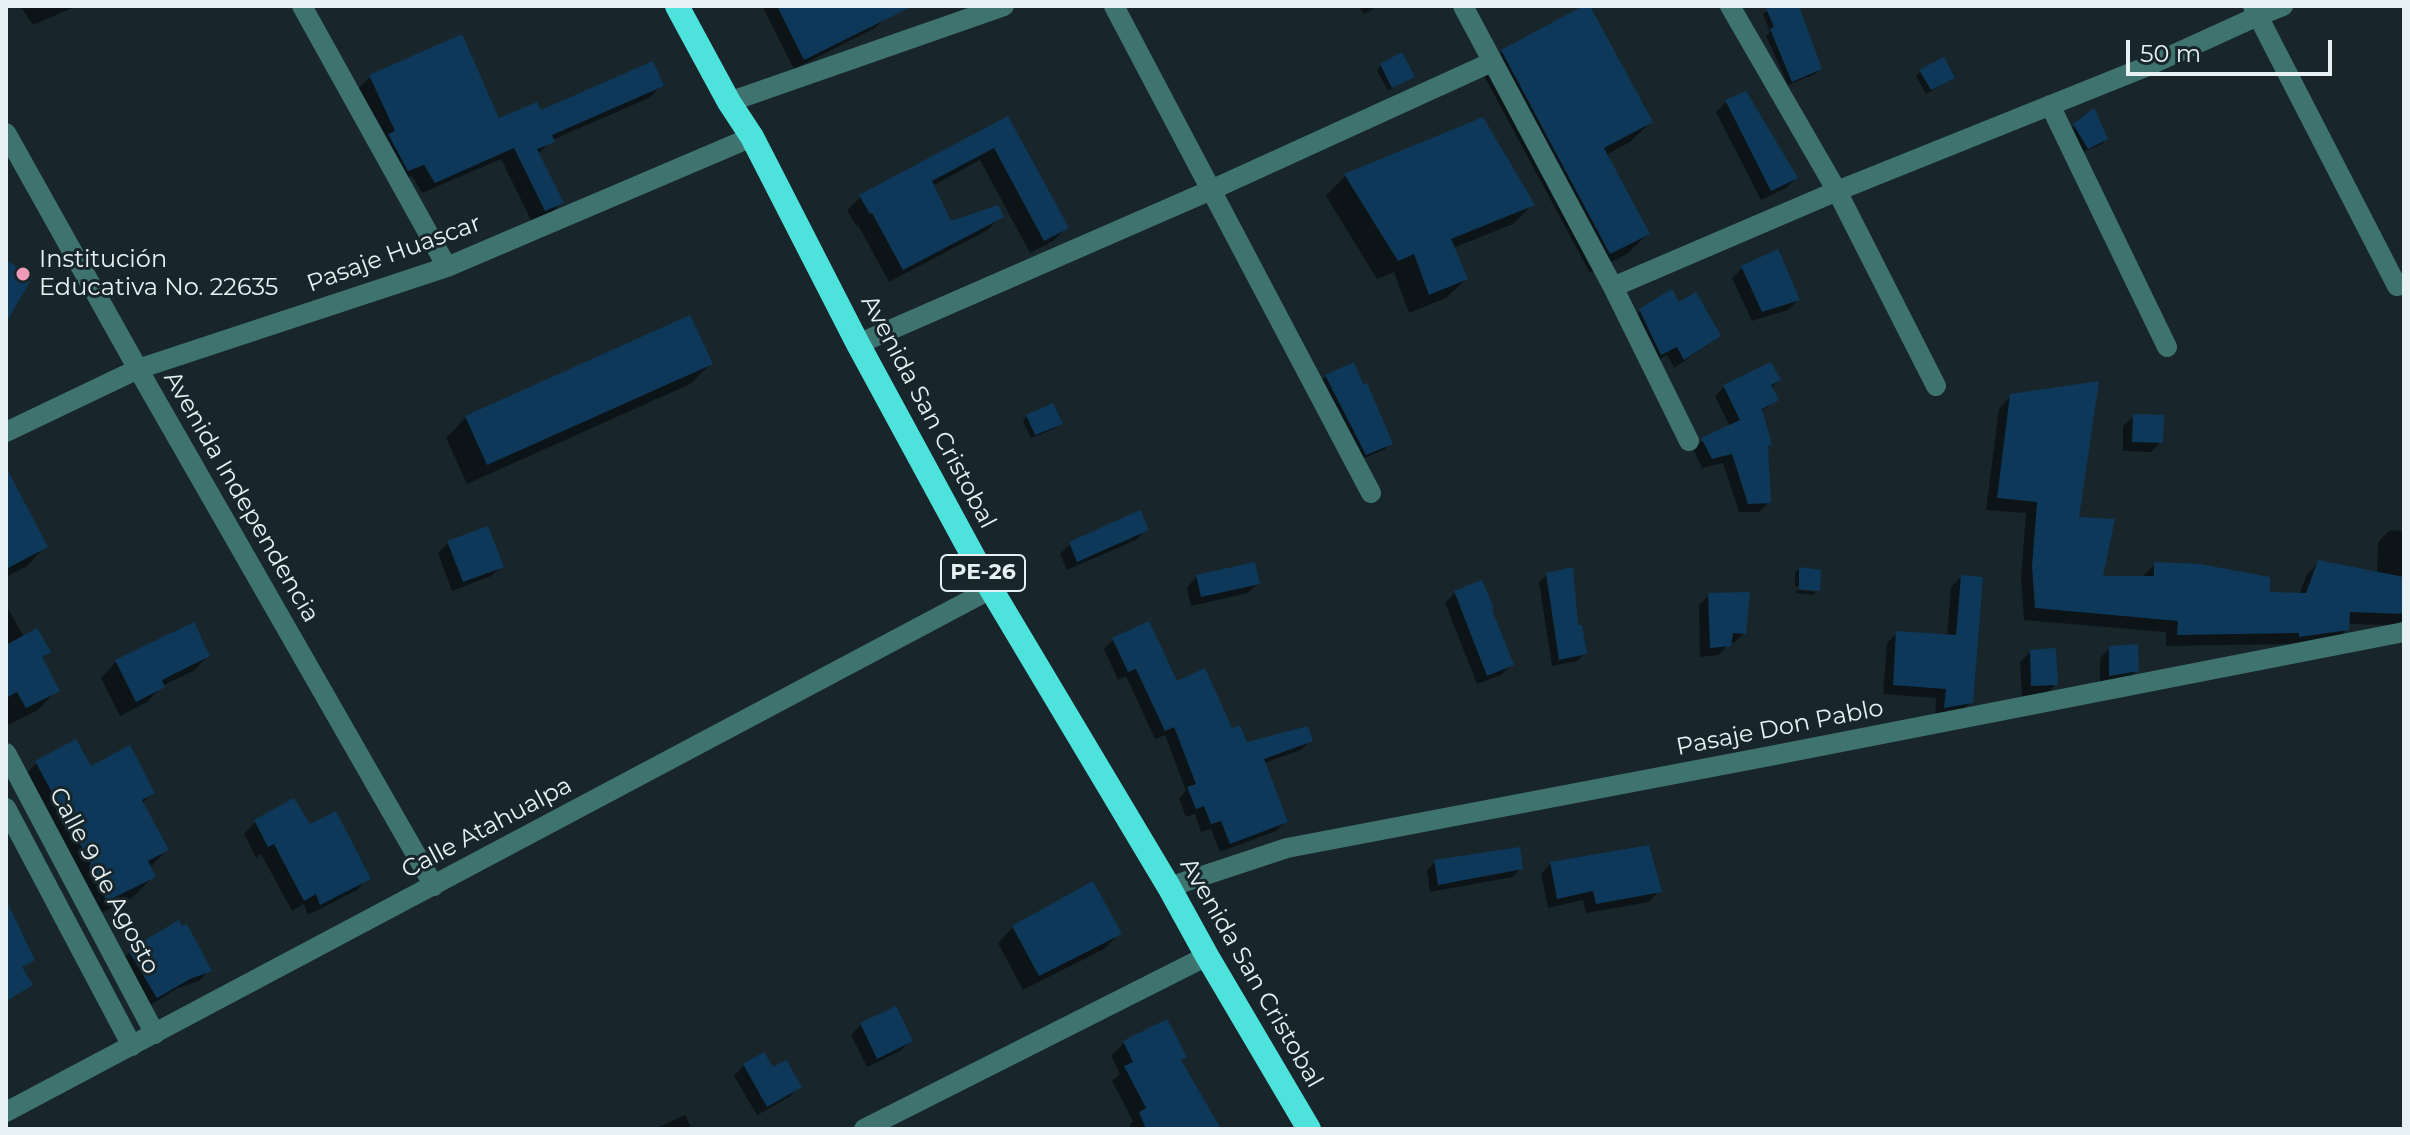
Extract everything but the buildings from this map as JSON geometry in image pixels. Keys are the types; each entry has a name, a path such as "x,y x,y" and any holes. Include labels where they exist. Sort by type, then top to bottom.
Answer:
{"highway":[{"name":"Avenida San Cristobal","path":"677,6 729,102 752,137 858,344 991,589 1309,1129"}],"street":[{"path":"302,6 447,267"},
{"path":"729,102 1004,6"},
{"path":"1114,6 1371,493"},
{"path":"1463,6 1613,287 1689,441"},
{"path":"1730,6 1837,191 1936,386"},
{"path":"1613,287 1837,191 2148,66 2255,11 2283,6"},
{"path":"2255,11 2397,286"},
{"path":"858,344 1211,190 1492,62"},
{"path":"2050,105 2167,347"},
{"name":"Avenida Independencia","path":"6,133 434,886"},
{"name":"Pasaje Huascar","path":"6,432 138,369 447,267 752,137"},
{"name":"Calle Atahualpa","path":"6,1112 991,589"},
{"name":"Pasaje Don Pablo","path":"1169,887 1287,848 2404,632"},
{"name":"Calle 9 de Agosto","path":"6,753 155,1034"},
{"path":"6,808 132,1046"},
{"path":"864,1129 1207,956"}],"place":[{"name":"Institución Educativa No. 22635","path":"23,274"}]}
